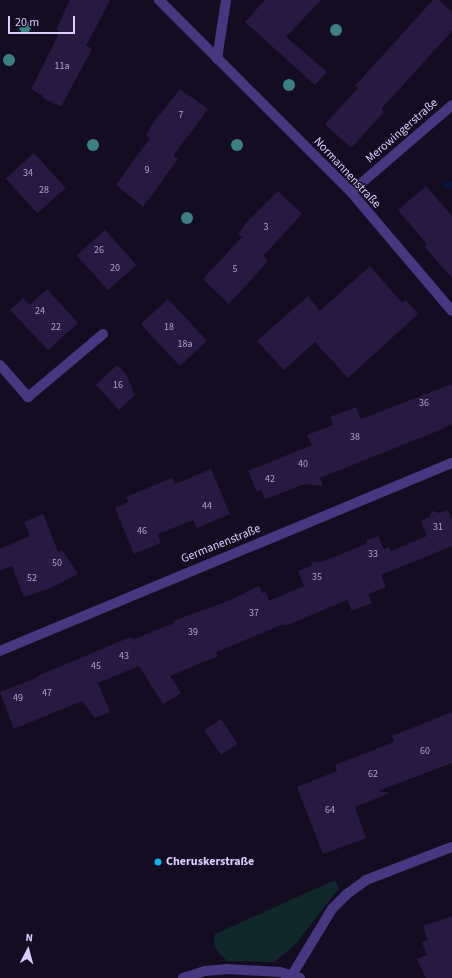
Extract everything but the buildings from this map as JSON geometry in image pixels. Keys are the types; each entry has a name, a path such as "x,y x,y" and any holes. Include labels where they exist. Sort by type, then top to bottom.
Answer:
{"street":[{"name":"Normannenstraße","path":"159,0 351,192 452,311"},
{"path":"217,59 226,0"},
{"name":"Merowingerstraße","path":"351,192 452,105"},
{"path":"0,365 28,397 103,334"},
{"name":"Germanenstraße","path":"0,651 452,463"},
{"path":"183,978 205,971 226,969 280,972 296,977 332,909 347,894 366,880 452,847"}],"green space":[{"path":"335,880 339,888 294,946 274,962 227,961 218,952 214,945 215,934"}],"waterway":[{"path":"447,184 452,185"}],"place":[{"name":"Cheruskerstraße","path":"158,862"}]}
